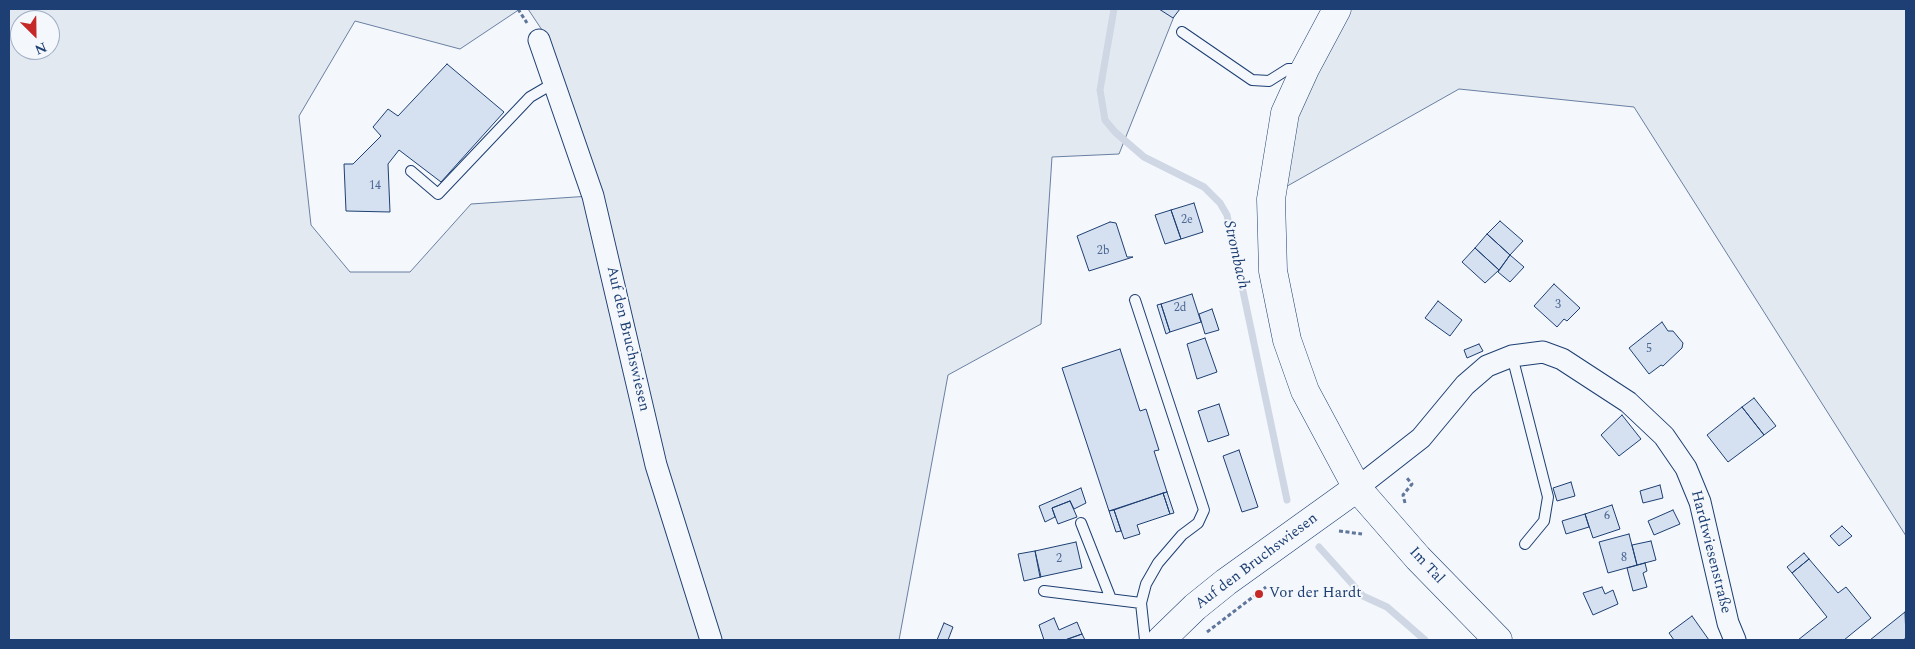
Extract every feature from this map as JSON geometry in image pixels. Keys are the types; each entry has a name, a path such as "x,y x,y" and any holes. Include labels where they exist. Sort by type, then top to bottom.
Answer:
{"main road":[{"name":"Im Tal","path":"1337,9 1305,69 1285,113 1271,199 1273,271 1287,340 1305,392 1357,488 1418,558 1498,640"},
{"name":"Auf den Bruchswiesen","path":"1161,640 1195,607 1226,582 1357,488"}],"street":[{"name":"Auf den Bruchswiesen","path":"539,40 593,196 656,464 711,640"},
{"name":"Hardtwiesenstraße","path":"1357,488 1421,438 1472,379 1487,366 1512,356 1542,352 1562,359 1628,402 1664,436 1686,468 1700,502 1728,623 1735,640"}],"lane":[{"path":"1182,32 1252,80 1269,81 1288,69 1305,69"},
{"path":"411,171 438,194 530,97 554,83"},
{"path":"1135,300 1204,510 1198,523 1182,535 1158,564 1146,584 1141,603 1145,640"},
{"path":"1512,356 1548,497 1544,521 1525,544"},
{"path":"1082,523 1111,599"},
{"path":"1044,591 1141,603"}],"shaded area":[{"path":"9,9 520,9 460,49 355,21 299,116 311,225 350,272 410,272 471,204 590,196 705,640 9,640"},
{"path":"528,9 1177,9 1119,154 1052,157 1041,324 948,375 899,640 720,640 704,600 544,33"},
{"path":"1344,9 1906,9 1906,536 1634,107 1459,89 1282,189 1293,112"}],"building":[{"path":"1159,9 1180,9 1173,18"},
{"path":"447,64 504,112 441,182 399,150 388,164 390,212 346,211 344,164 353,164 381,136 373,127 388,109 398,116"},
{"path":"1194,203 1203,232 1181,239 1171,210"},
{"path":"1171,210 1181,239 1165,244 1155,215"},
{"path":"1500,221 1523,241 1510,255 1487,234"},
{"path":"1110,222 1116,223 1127,257 1133,257 1089,271 1077,236"},
{"path":"1487,234 1510,255 1499,270 1475,248"},
{"path":"1475,248 1499,270 1485,283 1462,262"},
{"path":"1510,255 1524,267 1510,282 1498,272"},
{"path":"1554,284 1580,308 1567,321 1564,319 1557,327 1534,306"},
{"path":"1192,294 1201,322 1170,332 1161,304"},
{"path":"1438,301 1462,320 1450,336 1425,318"},
{"path":"1161,304 1170,332 1166,334 1157,305"},
{"path":"1212,309 1219,330 1205,334 1199,314"},
{"path":"1662,322 1668,331 1673,331 1683,343 1682,348 1663,366 1661,365 1649,374 1629,348"},
{"path":"1205,338 1217,372 1197,379 1187,344"},
{"path":"1479,344 1483,351 1467,358 1464,350"},
{"path":"1120,349 1140,411 1146,409 1159,450 1154,451 1167,492 1109,511 1062,368"},
{"path":"1754,398 1776,426 1764,435 1742,407"},
{"path":"1219,404 1229,435 1208,442 1198,411"},
{"path":"1742,407 1764,435 1728,462 1707,435"},
{"path":"1622,415 1641,439 1619,456 1601,435"},
{"path":"1239,450 1258,507 1242,512 1223,456"},
{"path":"1571,482 1575,496 1557,501 1553,488"},
{"path":"1660,485 1663,498 1643,503 1640,491"},
{"path":"1081,488 1086,503 1074,509 1070,501 1052,508 1055,517 1045,522 1039,506"},
{"path":"1167,492 1174,513 1170,514 1163,493"},
{"path":"1163,493 1170,514 1137,525 1140,534 1124,539 1114,510"},
{"path":"1070,501 1077,517 1058,524 1052,508"},
{"path":"1612,505 1620,529 1593,538 1585,514"},
{"path":"1114,510 1121,531 1116,532 1109,511"},
{"path":"1673,510 1680,524 1654,535 1648,521"},
{"path":"1585,514 1589,527 1566,534 1562,521"},
{"path":"1842,526 1852,536 1839,546 1830,536"},
{"path":"1629,534 1637,565 1608,573 1599,542"},
{"path":"1651,541 1656,560 1637,565 1632,545"},
{"path":"1076,542 1082,568 1040,577 1035,551"},
{"path":"1035,551 1041,577 1024,581 1018,554"},
{"path":"1804,553 1809,559 1792,573 1787,567"},
{"path":"1809,559 1838,593 1846,587 1871,618 1844,640 1798,640 1827,617 1792,573"},
{"path":"1645,563 1647,571 1643,573 1647,587 1633,591 1627,568"},
{"path":"1602,587 1605,594 1613,590 1618,604 1593,615 1583,593"},
{"path":"1905,612 1906,638 1903,640 1870,640"},
{"path":"1692,616 1709,640 1674,640 1669,633"},
{"path":"1054,618 1059,630 1077,622 1082,634 1065,640 1044,640 1039,625"},
{"path":"944,623 953,627 948,640 937,640"},
{"path":"1082,634 1085,640 1065,640"}],"waterway":[{"name":"Strombach","path":"1114,9 1100,90 1105,120 1115,132 1144,157 1204,187 1220,203 1227,215 1287,500"},
{"name":"Strombach","path":"1319,547 1363,596 1387,607 1425,640"}],"place":[{"name":"Vor der Hardt","path":"1259,594"}]}
